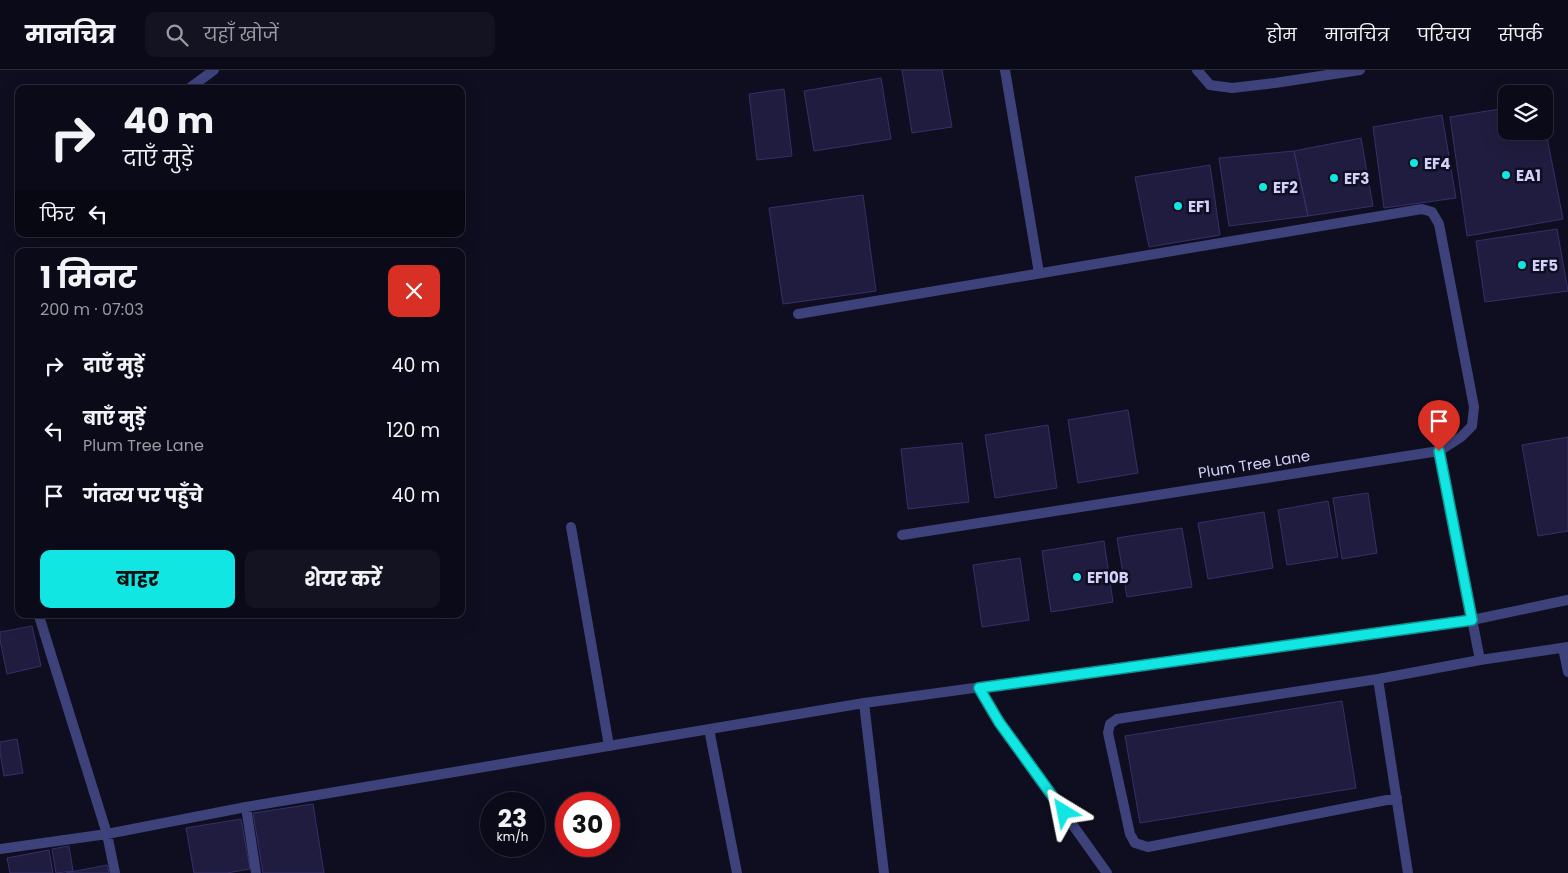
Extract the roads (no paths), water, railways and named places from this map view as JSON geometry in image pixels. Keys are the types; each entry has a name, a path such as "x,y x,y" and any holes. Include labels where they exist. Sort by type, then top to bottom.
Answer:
{"street":[{"path":"194,85 214,70"},
{"path":"1005,70 1039,273"},
{"path":"1198,70 1210,85 1232,88 1360,70"},
{"path":"798,314 1422,209 1432,212 1439,224 1474,407 1472,426 1461,437 1439,451 1480,660"},
{"name":"Plum Tree Lane","path":"902,535 1439,451"},
{"path":"571,527 610,746"},
{"path":"0,849 107,834 246,806 864,703 1472,620 1568,600"},
{"path":"40,618 107,834 115,873"},
{"path":"1397,798 1148,847 1135,843 1130,834 1108,732 1110,724 1117,719 1378,679 1480,660 1566,647 1568,672"},
{"path":"1378,679 1408,873"},
{"path":"979,688 999,722 1107,873"},
{"path":"864,703 884,873"},
{"path":"709,729 738,873"},
{"path":"246,806 256,873"}],"place":[{"name":"EF4","path":"1414,163"},
{"name":"EA1","path":"1506,175"},
{"name":"EF3","path":"1334,178"},
{"name":"EF2","path":"1263,187"},
{"name":"EF1","path":"1178,206"},
{"name":"EF5","path":"1522,265"},
{"name":"EF10B","path":"1077,577"}]}
